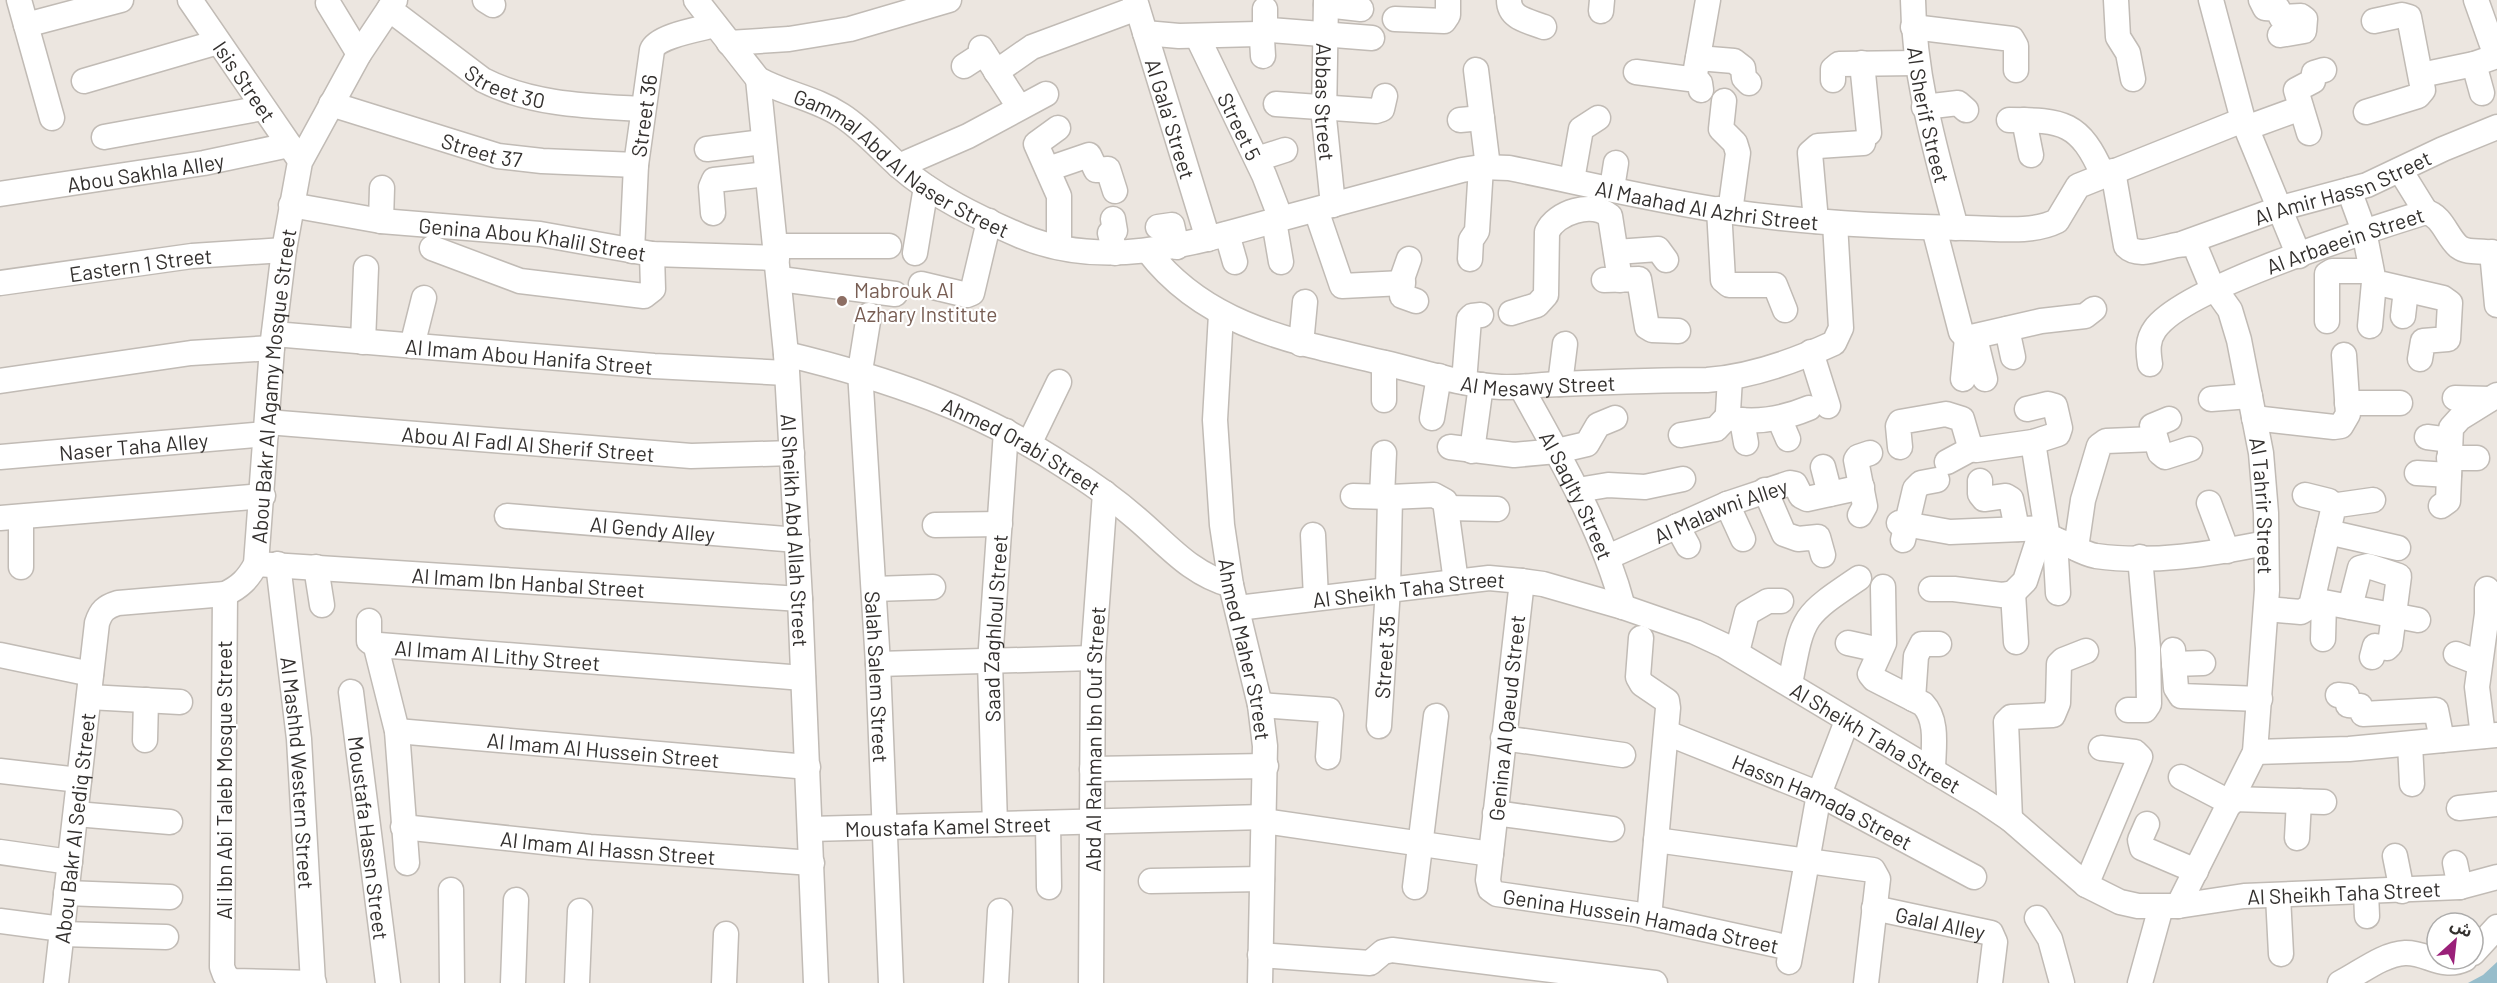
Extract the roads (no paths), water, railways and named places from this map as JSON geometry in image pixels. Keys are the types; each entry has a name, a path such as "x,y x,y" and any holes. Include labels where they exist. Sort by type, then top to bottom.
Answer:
{"street":[{"path":"19,0 52,118"},
{"path":"26,25 122,0"},
{"name":"Isis Street","path":"190,0 294,153"},
{"name":"Gammal Abd Al Naser Street","path":"696,0 758,79 771,87 808,97 842,115 874,140 899,166 926,188 1023,237 1059,247 1115,253 1148,251"},
{"path":"722,34 789,39 850,29 892,8 949,0"},
{"path":"1395,19 1444,21 1448,15 1448,0"},
{"path":"1698,77 1708,0"},
{"name":"Al Sherif Street","path":"1913,0 1916,63 1961,332 1971,338 1974,379"},
{"path":"2116,0 2118,37 2128,53 2133,79"},
{"path":"2211,0 2244,124 2299,256"},
{"path":"2476,0 2489,59 2482,93"},
{"path":"328,3 359,54"},
{"path":"1326,3 1361,9"},
{"name":"Abbas Street","path":"1326,3 1323,108 1324,207 1342,286 1409,292 1409,259"},
{"path":"964,66 1032,47 1136,4"},
{"name":"Al Gala' Street","path":"1136,4 1218,236 1235,262"},
{"path":"1498,4 1509,8 1514,15 1544,27"},
{"name":"Abou Bakr Al Agamy Mosque Street","path":"225,594 238,588 267,564 262,496 273,341 291,206 294,153 331,104 359,54 392,5"},
{"name":"Street 30","path":"392,5 483,80 497,87 549,101 642,109"},
{"path":"2257,5 2276,8 2282,18 2298,8 2305,19 2306,30 2280,34"},
{"path":"2366,112 2418,96 2423,90 2409,17 2402,15 2374,21"},
{"path":"1253,20 1260,35 1263,56"},
{"path":"1145,33 1197,36 1253,20 1270,30 1372,38"},
{"path":"1913,27 2012,39 2016,46 2020,69"},
{"name":"Street 36","path":"432,248 520,281 645,296 653,289 642,252 636,165 642,109 654,45 662,40 722,34"},
{"name":"Street 5","path":"1197,36 1257,159 1277,220 1281,262"},
{"path":"84,81 218,42"},
{"path":"987,58 1019,107"},
{"path":"2421,75 2489,59"},
{"path":"1650,81 1698,77 1738,62 1743,68 1744,78 1749,83"},
{"name":"Al Mesawy Street","path":"1148,251 1175,281 1221,314 1301,344 1473,384 1521,387 1730,378 1834,344 1841,328 1825,222 1810,153 1818,146 1866,138 1862,63"},
{"path":"1833,80 1833,69 1836,64 1916,63"},
{"path":"1470,259 1471,240 1477,231 1485,167 1471,119 1476,70"},
{"path":"2309,133 2297,88 2312,82 2314,74 2324,70"},
{"name":"Al Sheikh Abd Allah Street","path":"758,79 763,142 778,261 792,453 816,983"},
{"path":"899,166 970,147 1019,107 1046,94"},
{"path":"1276,105 1376,111 1382,109 1385,96"},
{"path":"1724,101 1721,129 1735,143 1738,153 1724,210 1723,280 1729,285 1775,285 1785,310"},
{"name":"Street 37","path":"331,104 498,156 542,161 636,165"},
{"path":"1924,107 1958,104 1965,110"},
{"path":"104,137 263,108"},
{"name":"Al Maahad Al Azhri Street","path":"1148,251 1177,247 1485,167 1579,182 1724,210 1825,222 1945,228 2048,226 2057,221 2078,186 2244,124 2301,108"},
{"path":"1586,211 1579,182 1581,129 1598,118"},
{"path":"2031,155 2017,120 2057,123 2071,129 2092,150 2108,173 2126,246 2134,250 2184,243"},
{"name":"Al Amir Hassn Street","path":"2184,243 2280,208 2349,190 2497,127"},
{"path":"1058,128 1036,144 1059,196 1059,247"},
{"path":"707,149 763,142"},
{"path":"1257,159 1285,150"},
{"name":"Abou Sakhla Alley","path":"0,194 194,165 294,153"},
{"path":"1048,169 1089,155 1096,170 1109,171 1115,191"},
{"path":"1612,188 1616,163"},
{"path":"2400,170 2426,212"},
{"path":"713,213 711,188 714,180 767,174"},
{"path":"381,221 382,188"},
{"path":"915,253 926,188"},
{"path":"2349,190 2364,231 2370,282 2370,326"},
{"name":"Genina Abou Khalil Street","path":"291,206 381,221 490,228 642,252 778,261"},
{"path":"1511,313 1537,305 1546,296 1546,237 1551,224 1569,211 1602,212 1610,216 1616,252 1612,280 1641,281 1647,327 1652,330 1678,331"},
{"name":"Al Arbaeein Street","path":"2150,364 2148,351 2156,327 2167,317 2215,289 2364,231 2426,212 2435,216 2457,246 2464,250 2494,254"},
{"path":"1113,219 1115,231 1110,233 1115,253"},
{"path":"921,284 967,295 972,293 989,221"},
{"path":"1158,227 1172,225 1177,247"},
{"name":"Al Tahrir Street","path":"2140,983 2170,907 2196,871 2255,752 2266,609 2264,483 2252,407 2247,338 2215,289 2199,251 2195,246 2184,243"},
{"path":"778,261 889,246"},
{"name":"Eastern 1 Street","path":"0,284 192,256 284,249"},
{"path":"1616,252 1658,249 1666,260"},
{"path":"2494,254 2497,305"},
{"path":"778,261 895,294"},
{"path":"363,342 366,268"},
{"path":"2327,321 2327,274 2332,271 2443,298 2452,307 2448,339 2423,341 2420,359"},
{"path":"2403,316 2406,290"},
{"path":"412,346 424,298"},
{"path":"1301,344 1305,302"},
{"path":"1971,338 2041,321 2085,316 2094,309"},
{"name":"Ahmed Maher Street","path":"1221,314 1215,420 1217,473 1231,585 1260,705 1266,766 1260,983"},
{"name":"Salah Salem Street","path":"869,315 860,371 878,664 891,983"},
{"path":"1481,315 1472,316 1469,319 1473,384 1461,449 1514,455 1557,451 1587,444 1598,425 1615,418"},
{"path":"2007,329 2013,357"},
{"path":"0,381 273,341"},
{"name":"Al Imam Abou Hanifa Street","path":"273,341 363,342 654,366 786,363"},
{"path":"1560,384 1565,344"},
{"path":"1681,435 1739,426 1784,428 1819,407 1811,352"},
{"path":"2211,399 2334,427 2346,421 2344,355"},
{"name":"Ahmed Orabi Street","path":"786,363 860,371 939,400 1006,431 1105,494 1197,572 1231,585"},
{"path":"1384,363 1384,400"},
{"path":"1432,418 1439,376"},
{"path":"1730,378 1739,426"},
{"path":"1029,444 1059,382"},
{"name":"Al Saqlty Street","path":"1521,387 1578,490 1608,557 1623,607"},
{"path":"2455,398 2493,397"},
{"path":"2441,506 2448,501 2444,453 2454,422 2493,397"},
{"path":"2347,404 2400,403"},
{"path":"1860,515 1865,506 1856,460 1887,441 1903,420 1958,415 1965,424 1969,443 1973,448 1980,450 2056,436 2060,428 2056,410 2052,405 2027,409"},
{"path":"2169,419 2152,426 2160,453 2165,457 2190,449"},
{"name":"Abou Al Fadl Al Sherif Street","path":"267,428 683,455 754,456 792,453"},
{"name":"Naser Taha Alley","path":"0,457 267,428"},
{"name":"Saad Zaghloul Street","path":"995,824 990,662 1006,431"},
{"path":"2016,642 2025,581 2037,544 2056,538 2083,500 2099,446 2106,441 2155,439"},
{"path":"2033,442 2056,538 2058,593"},
{"path":"1973,448 1915,489 1903,528 1950,532 2017,529 2056,538 2100,556 2175,557 2226,551 2266,543"},
{"name":"Street 35","path":"1379,726 1388,589 1384,453"},
{"path":"2417,473 2444,453 2477,458"},
{"path":"1823,467 1830,494"},
{"path":"1578,490 1612,496 1683,478"},
{"path":"1980,481 1980,494 1984,499 2006,496 2011,499 2017,529"},
{"name":"Al Malawni Alley","path":"1608,557 1683,536 1727,504 1765,490 1793,483 1807,499 1862,487"},
{"path":"1765,490 1784,534 1798,539 1818,537 1822,555"},
{"name":"Abd Al Rahman Ibn Ouf Street","path":"1091,983 1093,658 1105,494"},
{"path":"2305,495 2329,501 2335,507"},
{"path":"21,567 10,518 262,496"},
{"path":"1353,496 1438,496 1445,501 1456,582"},
{"path":"2335,507 2373,500"},
{"path":"2209,503 2226,551"},
{"path":"1727,504 1743,539"},
{"path":"2323,639 2318,601 2328,532 2335,507"},
{"path":"1447,508 1497,509"},
{"name":"Al Gendy Alley","path":"507,516 797,540"},
{"path":"935,525 1000,524"},
{"path":"2328,532 2398,548"},
{"path":"1313,535 1316,598"},
{"path":"2128,710 2142,711 2149,704 2140,557"},
{"name":"Al Imam Ibn Hanbal Street","path":"267,564 800,599"},
{"name":"Al Mashhd Western Street","path":"267,564 299,739 314,983"},
{"path":"2350,607 2358,572 2364,565 2399,576 2389,647 2375,646 2372,657"},
{"path":"316,567 322,605"},
{"name":"Al Sheikh Taha Street","path":"1238,608 1489,578 1543,584 1623,607 1695,632 1737,652 2010,819 2086,885 2120,902 2170,907 2244,896 2460,887 2497,877"},
{"path":"1790,684 1800,635 1806,619 1818,606 1858,578"},
{"name":"Genina Al Qaeud Street","path":"1491,854 1522,581"},
{"path":"874,589 933,587"},
{"path":"1883,587 1885,639 1870,670 1872,677 1924,700"},
{"path":"2255,752 2349,749 2490,735 2478,712 2480,663 2487,614 2487,588"},
{"path":"1931,589 2020,605"},
{"path":"90,686 97,623 100,614 108,606 225,594"},
{"name":"Ali Ibn Abi Taleb Mosque Street","path":"225,594 222,967 225,975 232,981 314,983"},
{"path":"1737,652 1736,611 1768,601 1781,601"},
{"path":"2318,601 2418,620"},
{"path":"2266,609 2301,612 2307,611 2318,601"},
{"path":"369,621 369,641 377,646"},
{"path":"1641,638 1638,677 1642,684 1667,701 1649,918"},
{"path":"1933,771 1933,723 1924,700 1917,651 1922,644 1936,639"},
{"path":"1848,643 1880,650"},
{"name":"Al Imam Al Lithy Street","path":"407,862 398,731 377,646 381,644 803,678"},
{"path":"2010,819 2006,722 2015,716 2053,714 2058,703 2059,664 2063,660 2086,651"},
{"path":"2456,654 2480,663"},
{"path":"0,655 90,686 146,700 180,702"},
{"path":"2203,663 2174,657 2176,688 2181,696 2260,699"},
{"path":"878,664 1093,658"},
{"name":"Abou Bakr Al Sediq Street","path":"56,983 90,686"},
{"name":"Moustafa Hassn Street","path":"351,692 388,983"},
{"path":"2338,695 2347,696 2348,705 2360,706 2363,714 2436,710 2442,740"},
{"path":"145,740 146,700"},
{"path":"1260,705 1329,710 1331,715 1328,757"},
{"path":"1415,887 1436,716"},
{"path":"1806,862 1819,794 1847,721"},
{"name":"Al Imam Al Hussein Street","path":"398,731 808,767"},
{"name":"Hassn Hamada Street","path":"1666,733 1819,794 1974,877"},
{"path":"1503,738 1623,755"},
{"path":"2410,744 2412,783"},
{"path":"2086,885 2140,757 2135,752 2101,748"},
{"path":"1092,769 1266,766"},
{"path":"0,771 79,780"},
{"path":"2181,777 2232,801 2324,801"},
{"path":"2297,838 2299,801"},
{"path":"2460,808 2497,804"},
{"path":"1495,813 1612,829"},
{"path":"75,814 170,822"},
{"name":"Moustafa Kamel Street","path":"810,829 1264,819 1491,854"},
{"path":"1048,823 1049,887"},
{"path":"2147,824 2140,840 2145,851 2196,871"},
{"name":"Al Imam Al Hassn Street","path":"403,827 590,847 812,863"},
{"name":"Hassn Hamada Street","path":"1656,840 1873,870 1878,879 1866,983"},
{"path":"0,852 70,862"},
{"name":"Genina Hussein Hamada Street","path":"1491,854 1488,885 1497,894 1649,918 1790,956 1806,862"},
{"path":"2395,856 2402,891"},
{"path":"2455,863 2460,887"},
{"path":"1151,881 1262,879"},
{"path":"451,890 452,983"},
{"path":"2366,892 2367,916"},
{"path":"66,893 170,897"},
{"path":"2278,896 2281,954"},
{"path":"513,983 516,900"},
{"name":"Galal Alley","path":"1874,908 1991,933 1995,942 1990,983"},
{"path":"577,983 580,911"},
{"path":"996,983 1000,911"},
{"path":"2037,918 2050,939 2062,983"},
{"path":"0,921 62,931 166,936"},
{"path":"2485,940 2497,927"},
{"path":"724,983 726,934"},
{"path":"1260,955 1370,963 1383,952 1392,950 1644,982"},
{"path":"2340,983 2394,954 2408,953 2425,957"}],"water":[{"path":"2497,962 2497,983 2468,983 2483,975"}],"place":[{"name":"Mabrouk Al Azhary Institute","path":"842,301"}]}
